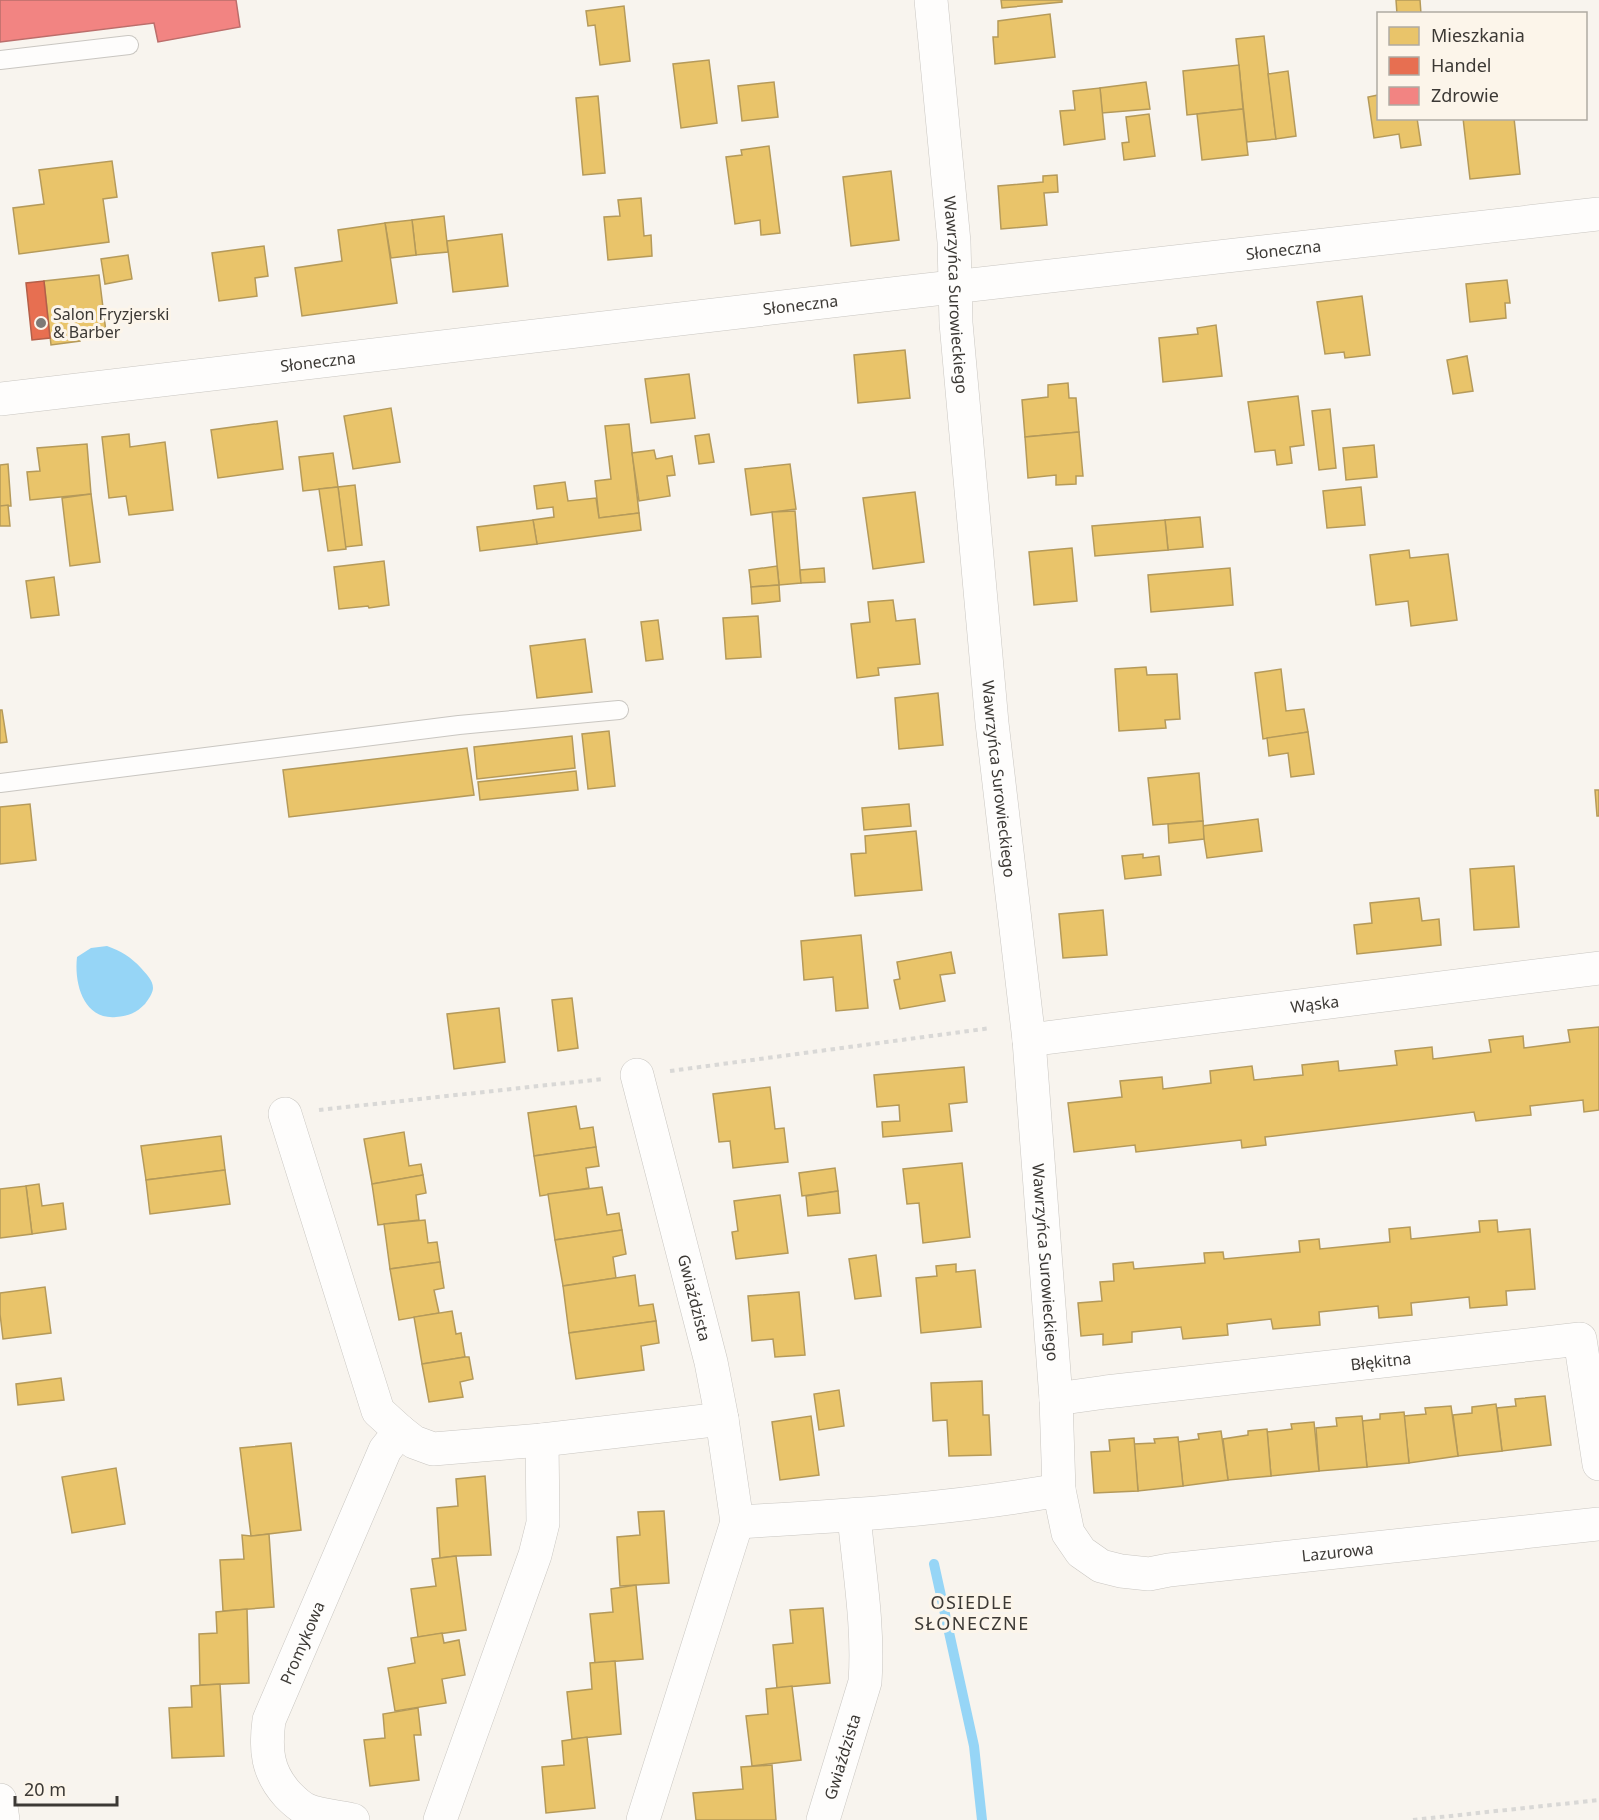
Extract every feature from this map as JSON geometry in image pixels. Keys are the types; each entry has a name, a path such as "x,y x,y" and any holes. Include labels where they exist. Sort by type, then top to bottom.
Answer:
{"street":[{"name":"Wawrzyńca Surowieckiego","path":"931,0 954,242 956,323 992,723 1029,1040 1056,1399 1059,1490 1068,1533 1081,1552"},
{"name":"Słoneczna","path":"0,399 1599,214"},
{"name":"Wąska","path":"1029,1040 1599,968"},
{"name":"Gwiaździsta","path":"637,1075 711,1362 737,1522 643,1820"},
{"path":"285,1114 378,1411 414,1442 433,1449 542,1440 722,1419"},
{"name":"Błękitna","path":"1056,1399 1580,1339 1599,1464"},
{"name":"Promykowa","path":"353,1820 307,1810 292,1799 279,1784 270,1766 266,1742 269,1720 385,1449 400,1431"},
{"path":"440,1820 535,1555 543,1523 542,1440"},
{"path":"737,1522 854,1515 1014,1498 1059,1490"},
{"name":"Gwiaździsta","path":"823,1820 865,1682 866,1635 854,1515"},
{"name":"Lazurowa","path":"1081,1552 1101,1566 1149,1574 1181,1568 1599,1524"},
{"path":"0,1800 3,1820"}],"lane":[{"path":"0,60 129,45"},
{"path":"0,783 459,725 619,710"}],"path":[{"path":"1413,1820 1599,1800"}],"water":[{"path":"107,946 133,961 153,985 145,1004 129,1015 116,1017 96,1013 88,1006 79,988 77,957 91,948"}],"building: Mieszkania":[{"path":"1001,0 1062,0 1062,2 1002,8"},
{"path":"1396,0 1420,0 1421,12 1397,12"},
{"path":"624,6 630,61 600,65 595,25 588,26 586,11"},
{"path":"1050,14 1055,57 995,64 993,37 998,37 998,21"},
{"path":"1264,36 1276,139 1247,142 1236,39"},
{"path":"709,60 717,123 681,128 673,64"},
{"path":"1239,65 1243,109 1187,115 1183,71"},
{"path":"1288,71 1296,136 1276,139 1268,74"},
{"path":"774,82 778,117 742,121 738,86"},
{"path":"1146,82 1150,109 1102,113 1100,88"},
{"path":"1100,88 1105,139 1064,145 1060,111 1075,110 1073,91"},
{"path":"1377,95 1377,120 1417,120 1421,145 1401,148 1399,134 1374,138 1368,97"},
{"path":"598,96 605,173 583,175 576,98"},
{"path":"1243,109 1248,155 1202,160 1197,114"},
{"path":"1149,114 1155,156 1124,160 1122,143 1129,142 1126,117"},
{"path":"1463,120 1514,120 1520,174 1470,179"},
{"path":"769,146 780,233 761,235 760,220 735,224 726,157 742,155 741,150"},
{"path":"112,161 117,197 103,199 109,242 19,254 13,208 44,204 39,170"},
{"path":"891,171 899,240 851,246 843,177"},
{"path":"1057,175 1058,192 1044,193 1047,225 1001,229 998,186 1043,182 1043,176"},
{"path":"641,198 644,236 651,235 652,256 608,260 604,217 620,216 618,200"},
{"path":"444,216 448,252 416,255 412,220"},
{"path":"412,220 416,255 391,258 385,223"},
{"path":"385,223 397,303 302,316 295,268 342,261 338,230"},
{"path":"502,234 508,286 453,292 447,241"},
{"path":"264,246 268,276 255,278 257,296 219,301 212,253"},
{"path":"128,255 132,279 105,284 101,259"},
{"path":"99,275 106,332 79,336 80,341 51,345 44,281"},
{"path":"1507,280 1510,303 1505,303 1506,318 1470,322 1466,284"},
{"path":"1362,296 1370,355 1345,358 1344,352 1325,354 1317,302"},
{"path":"1216,325 1222,376 1163,382 1159,338 1198,334 1197,328"},
{"path":"905,350 910,398 858,403 854,355"},
{"path":"1467,356 1473,391 1453,394 1447,360"},
{"path":"689,374 695,418 651,423 645,379"},
{"path":"1068,383 1069,398 1076,398 1079,432 1025,437 1022,400 1048,397 1048,385"},
{"path":"1298,396 1304,445 1290,447 1292,463 1277,465 1275,450 1255,452 1248,402"},
{"path":"391,408 400,462 353,469 344,416"},
{"path":"1330,409 1336,468 1319,470 1312,411"},
{"path":"277,421 283,469 218,478 211,430"},
{"path":"629,424 639,513 599,518 595,481 611,479 605,426"},
{"path":"1079,432 1083,476 1076,476 1076,484 1056,485 1056,475 1028,478 1025,437"},
{"path":"129,434 130,447 165,442 173,510 129,515 126,496 109,498 102,437"},
{"path":"709,434 714,462 699,464 695,436"},
{"path":"87,444 91,494 30,500 27,472 40,471 37,448"},
{"path":"1374,445 1377,477 1346,480 1343,448"},
{"path":"654,450 656,459 672,456 675,475 667,476 670,496 639,501 632,453"},
{"path":"333,453 338,487 303,491 299,457"},
{"path":"8,464 11,506 0,506 0,465"},
{"path":"790,464 796,509 751,515 745,469"},
{"path":"565,482 568,501 596,498 599,518 639,513 641,530 537,544 533,520 554,517 553,507 537,509 534,486"},
{"path":"355,485 362,545 345,547 338,487"},
{"path":"338,487 346,549 328,551 319,489"},
{"path":"1361,487 1365,525 1327,528 1323,491"},
{"path":"915,492 924,562 873,569 863,498"},
{"path":"91,494 100,562 70,566 62,498"},
{"path":"8,505 10,526 0,526 0,506"},
{"path":"795,511 801,583 779,585 772,512"},
{"path":"1200,517 1203,547 1168,550 1165,520"},
{"path":"533,520 537,544 480,551 477,527"},
{"path":"1165,520 1168,550 1095,556 1092,526"},
{"path":"1072,548 1077,601 1034,605 1029,552"},
{"path":"1409,550 1410,558 1448,554 1457,620 1411,626 1408,601 1376,605 1370,555"},
{"path":"384,561 389,605 339,609 334,567"},
{"path":"777,566 779,585 751,587 749,570"},
{"path":"824,568 825,582 801,583 800,570"},
{"path":"1230,568 1233,605 1151,612 1148,575"},
{"path":"54,577 59,615 31,618 26,581"},
{"path":"779,585 780,601 752,604 751,587"},
{"path":"893,600 896,621 915,619 920,664 878,668 879,675 857,678 851,624 870,622 868,602"},
{"path":"758,616 761,657 726,659 723,618"},
{"path":"658,620 663,659 646,661 641,622"},
{"path":"585,639 592,692 537,698 530,646"},
{"path":"1146,667 1147,675 1177,674 1180,719 1165,720 1166,728 1119,731 1115,669"},
{"path":"1281,669 1286,711 1304,709 1308,732 1263,739 1255,673"},
{"path":"938,693 943,745 899,749 895,698"},
{"path":"0,710 2,710 7,742 0,743"},
{"path":"609,731 615,786 588,789 582,734"},
{"path":"1308,732 1314,774 1291,777 1288,753 1269,756 1267,738"},
{"path":"572,736 575,768 477,779 474,747"},
{"path":"467,748 474,795 289,817 283,770"},
{"path":"576,771 578,790 480,800 478,782"},
{"path":"1199,773 1203,821 1153,825 1148,778"},
{"path":"1595,790 1599,790 1599,816 1597,816"},
{"path":"30,804 36,860 0,864 0,807"},
{"path":"909,804 911,826 864,830 862,808"},
{"path":"1258,819 1262,851 1207,858 1202,826"},
{"path":"1203,821 1204,839 1169,843 1168,824"},
{"path":"916,831 922,890 855,896 851,854 866,853 865,836"},
{"path":"1143,854 1143,858 1159,856 1161,875 1125,879 1122,856"},
{"path":"1514,866 1519,927 1474,930 1470,869"},
{"path":"1419,898 1422,921 1439,919 1441,945 1357,954 1354,925 1372,923 1370,903"},
{"path":"1103,910 1107,955 1063,958 1059,914"},
{"path":"861,935 868,1008 836,1011 833,977 804,980 801,941"},
{"path":"951,952 955,973 940,975 945,1001 900,1009 894,980 900,979 897,962"},
{"path":"572,998 578,1048 558,1051 552,1000"},
{"path":"499,1008 505,1062 454,1069 447,1014"},
{"path":"1599,1027 1599,1110 1584,1112 1583,1100 1530,1106 1531,1115 1476,1121 1474,1112 1265,1137 1266,1145 1242,1148 1241,1140 1136,1152 1135,1145 1074,1152 1068,1103 1122,1097 1120,1081 1162,1077 1163,1089 1211,1083 1210,1071 1252,1066 1254,1080 1303,1075 1302,1065 1338,1061 1339,1071 1397,1065 1395,1051 1432,1047 1433,1059 1491,1052 1489,1040 1523,1036 1524,1048 1570,1042 1568,1030"},
{"path":"964,1067 967,1102 949,1104 952,1131 883,1137 882,1122 900,1121 899,1105 877,1107 874,1075"},
{"path":"770,1087 775,1129 784,1128 788,1162 733,1168 730,1141 719,1142 713,1094"},
{"path":"576,1106 580,1129 593,1127 596,1147 534,1156 528,1113"},
{"path":"404,1132 409,1166 421,1164 423,1175 372,1184 364,1139"},
{"path":"221,1136 225,1170 146,1180 141,1146"},
{"path":"596,1147 599,1166 586,1168 589,1188 540,1196 534,1156"},
{"path":"962,1163 970,1237 923,1243 919,1203 907,1204 903,1169"},
{"path":"835,1168 838,1191 802,1196 799,1173"},
{"path":"225,1170 230,1204 150,1214 146,1180"},
{"path":"423,1175 426,1193 416,1195 419,1220 378,1225 372,1184"},
{"path":"39,1184 42,1206 63,1203 66,1229 32,1234 26,1186"},
{"path":"26,1186 32,1234 0,1238 0,1189"},
{"path":"602,1187 607,1215 619,1213 622,1230 555,1240 548,1194"},
{"path":"838,1191 840,1213 808,1216 806,1196"},
{"path":"780,1195 788,1253 736,1259 732,1232 738,1231 734,1201"},
{"path":"425,1220 428,1243 437,1242 440,1262 390,1269 384,1224"},
{"path":"1497,1220 1498,1232 1530,1229 1535,1289 1506,1291 1507,1305 1470,1308 1469,1297 1411,1303 1412,1315 1379,1318 1378,1306 1319,1312 1320,1325 1273,1329 1271,1319 1227,1324 1228,1335 1183,1339 1181,1327 1132,1332 1132,1342 1103,1345 1103,1334 1081,1336 1078,1303 1102,1301 1100,1282 1114,1281 1113,1264 1133,1262 1134,1269 1205,1263 1204,1253 1223,1252 1224,1259 1300,1252 1299,1241 1319,1239 1320,1249 1390,1242 1389,1229 1410,1227 1411,1239 1480,1232 1479,1221"},
{"path":"622,1230 626,1254 613,1257 616,1278 563,1286 555,1240"},
{"path":"876,1255 881,1296 855,1299 849,1259"},
{"path":"440,1262 444,1288 434,1290 439,1313 399,1320 390,1269"},
{"path":"956,1264 956,1272 975,1270 981,1327 921,1333 916,1278 937,1276 936,1266"},
{"path":"635,1275 639,1306 653,1304 656,1321 569,1333 563,1286"},
{"path":"45,1287 51,1333 3,1339 0,1293"},
{"path":"799,1292 805,1355 775,1357 773,1339 752,1341 748,1296"},
{"path":"452,1311 456,1334 461,1333 465,1357 422,1364 414,1317"},
{"path":"656,1321 659,1343 641,1346 644,1370 576,1379 569,1333"},
{"path":"469,1357 473,1379 460,1382 463,1397 429,1402 422,1364"},
{"path":"61,1378 64,1400 18,1405 16,1384"},
{"path":"982,1381 983,1415 989,1415 991,1455 949,1456 947,1420 933,1421 931,1383"},
{"path":"839,1390 844,1426 819,1430 814,1394"},
{"path":"1545,1396 1551,1445 1502,1451 1497,1408 1516,1406 1515,1399"},
{"path":"1496,1404 1502,1451 1458,1456 1453,1415 1472,1413 1472,1407"},
{"path":"1451,1406 1458,1456 1409,1463 1404,1416 1426,1414 1425,1408"},
{"path":"1404,1412 1409,1463 1367,1467 1362,1421 1380,1419 1380,1414"},
{"path":"811,1416 819,1475 780,1480 772,1422"},
{"path":"1362,1416 1367,1467 1319,1471 1316,1428 1337,1426 1336,1418"},
{"path":"1314,1422 1319,1471 1271,1476 1267,1432 1292,1429 1291,1424"},
{"path":"1267,1429 1271,1476 1228,1480 1223,1439 1248,1435 1248,1431"},
{"path":"1221,1431 1228,1480 1183,1486 1178,1442 1199,1439 1198,1434"},
{"path":"1178,1437 1183,1486 1138,1491 1134,1444 1155,1443 1154,1439"},
{"path":"1134,1438 1138,1491 1094,1493 1091,1452 1110,1451 1109,1440"},
{"path":"291,1443 301,1530 251,1536 240,1448"},
{"path":"116,1468 125,1524 72,1533 62,1477"},
{"path":"485,1476 491,1555 440,1558 437,1508 458,1506 456,1479"},
{"path":"664,1511 669,1583 620,1586 617,1537 640,1535 638,1512"},
{"path":"269,1534 274,1607 223,1611 220,1560 244,1559 242,1535"},
{"path":"456,1556 466,1630 418,1637 411,1589 436,1586 432,1559"},
{"path":"636,1585 643,1659 595,1663 590,1614 613,1612 611,1589"},
{"path":"823,1608 830,1683 777,1688 773,1645 793,1643 790,1610"},
{"path":"247,1609 249,1683 200,1685 199,1634 217,1633 216,1612"},
{"path":"442,1633 444,1643 459,1640 465,1675 442,1679 446,1703 395,1711 388,1668 415,1663 411,1638"},
{"path":"615,1661 621,1734 572,1739 567,1692 592,1689 590,1663"},
{"path":"220,1684 224,1756 172,1758 169,1708 192,1707 191,1686"},
{"path":"792,1686 801,1760 752,1766 746,1716 768,1714 766,1689"},
{"path":"418,1708 421,1735 414,1735 419,1780 370,1786 364,1740 385,1738 383,1714"},
{"path":"587,1737 595,1808 546,1813 542,1767 564,1765 562,1741"},
{"path":"772,1765 776,1820 696,1820 693,1793 743,1789 741,1767"}],"building: Handel":[{"path":"44,281 50,338 32,340 26,283"}],"building: Zdrowie":[{"path":"0,0 236,0 240,27 158,42 154,23 0,42"}],"waterway":[{"path":"934,1564 974,1746 982,1820"}],"place":[{"name":"Salon Fryzjerski & Barber","path":"41,323"}],"district":[{"name":"OSIEDLE SŁONECZNE","path":"972,1613"}]}
